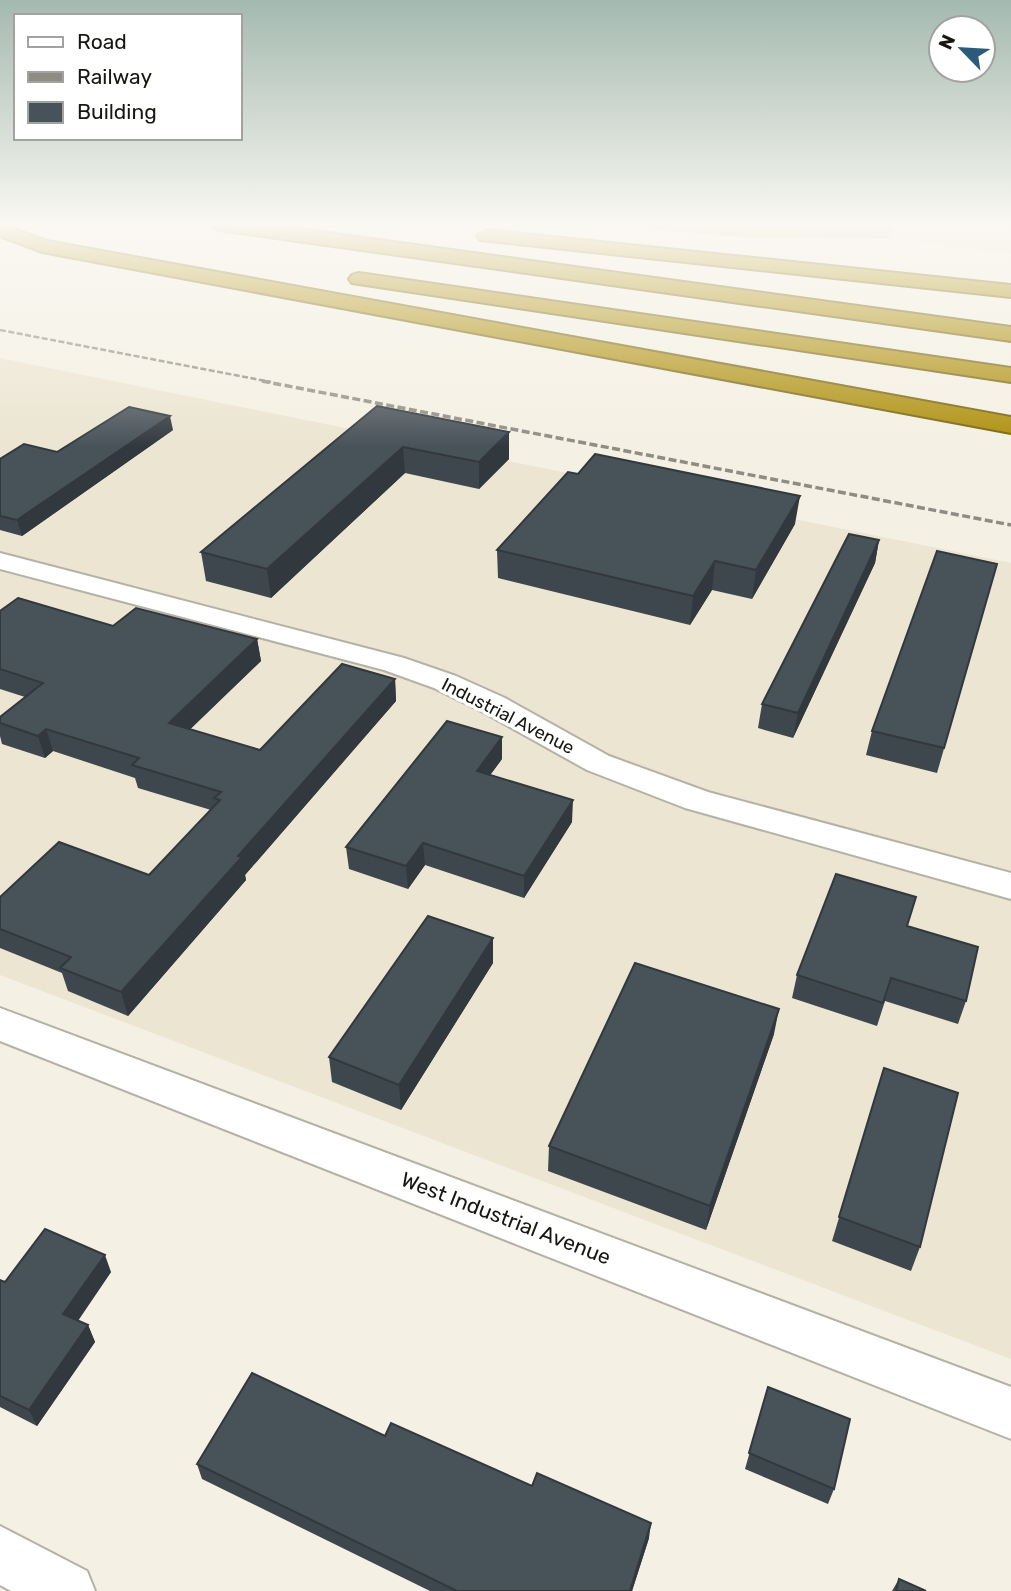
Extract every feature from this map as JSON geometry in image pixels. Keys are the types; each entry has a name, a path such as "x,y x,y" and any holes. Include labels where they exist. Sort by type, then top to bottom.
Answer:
{"highway":[{"path":"325,298 1011,425"},
{"path":"490,298 1011,375"},
{"path":"754,298 1011,334"}],"street":[{"name":"Industrial Avenue","path":"0,561 394,664 445,682 598,763 654,785 697,800 1011,886"},
{"name":"West Industrial Avenue","path":"0,1024 1011,1413"},
{"path":"0,1554 68,1591"}],"shaded area":[{"path":"0,358 1011,563 1011,1359 0,975"}],"building":[{"path":"377,406 509,432 479,462 403,447 267,569 201,552"},
{"path":"129,407 170,416 17,520 0,516 0,459 24,444 57,452"},
{"path":"595,454 800,496 756,570 715,561 693,596 497,550 568,472 578,474"},
{"path":"849,534 879,540 798,713 762,704"},
{"path":"937,551 997,564 944,748 872,731"},
{"path":"18,598 113,626 136,608 257,639 169,723 260,750 342,664 395,679 238,856 242,857 121,992 60,968 71,957 0,929 0,897 59,842 149,875 220,800 214,798 221,792 132,765 139,758 46,729 38,736 0,723 0,717 43,683 0,669 0,611"},
{"path":"447,721 502,737 477,771 573,800 524,876 423,843 406,866 346,847"},
{"path":"836,874 916,897 907,926 978,947 966,1001 891,978 883,1003 797,975"},
{"path":"428,916 493,938 399,1085 329,1057"},
{"path":"635,963 779,1009 710,1206 549,1146"},
{"path":"884,1068 958,1093 920,1247 839,1217"},
{"path":"45,1229 105,1255 63,1314 88,1325 29,1410 0,1396 0,1280 5,1282"},
{"path":"252,1373 385,1436 391,1423 532,1486 537,1473 651,1523 630,1591 457,1591 197,1464"},
{"path":"768,1387 850,1419 834,1489 749,1453"},
{"path":"899,1579 926,1591 896,1591"}],"railway":[{"path":"0,330 271,382"},
{"path":"262,381 1011,525"}]}
